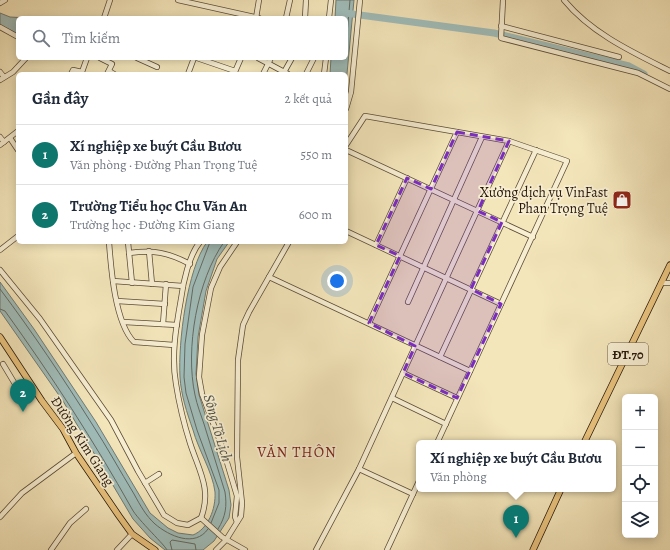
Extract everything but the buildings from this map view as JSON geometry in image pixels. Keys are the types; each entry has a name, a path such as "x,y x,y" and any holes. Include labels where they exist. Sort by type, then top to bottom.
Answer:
{"main road":[{"name":"ĐT.70","path":"585,440 670,265"},
{"name":"Đường Kim Giang","path":"0,337 42,401 64,429 76,453 97,486 132,534 155,550"},
{"path":"533,550 560,492"}],"street":[{"path":"105,16 110,0"},
{"path":"178,0 248,16"},
{"path":"257,16 259,0"},
{"path":"286,16 290,0"},
{"path":"305,16 306,0"},
{"path":"329,16 331,0"},
{"path":"348,102 351,92 360,0"},
{"path":"503,0 501,38 603,61 638,73 670,89"},
{"path":"564,0 573,12 602,33 670,71"},
{"path":"501,26 619,57"},
{"path":"0,27 16,35"},
{"path":"603,61 606,53"},
{"path":"0,72 2,78 23,63 25,60"},
{"path":"72,72 73,70 82,72 86,60"},
{"path":"104,60 112,64 108,72"},
{"path":"141,60 157,67"},
{"path":"189,72 193,60"},
{"path":"213,60 235,72 240,60"},
{"path":"262,60 283,72"},
{"path":"264,72 270,60"},
{"path":"285,72 291,60"},
{"path":"307,72 313,60"},
{"path":"324,72 326,60"},
{"path":"348,142 365,116 509,141 567,161 438,440"},
{"path":"369,323 457,132"},
{"path":"0,137 2,143 16,133"},
{"path":"408,302 482,137"},
{"path":"10,138 16,147"},
{"path":"316,550 359,469 509,141"},
{"path":"440,357 536,150"},
{"path":"348,151 533,236"},
{"path":"376,245 407,178"},
{"path":"348,232 501,304"},
{"path":"0,250 16,238"},
{"path":"108,244 113,282 127,334 134,342 174,345"},
{"path":"128,244 132,282"},
{"path":"0,270 40,319 111,420 164,515 177,523 188,525 200,518 205,507 206,490 185,423 176,382 174,345 183,286 197,244"},
{"path":"236,244 220,267 209,293 202,335 199,377 202,394 223,449 238,496 235,517 237,522"},
{"path":"216,550 241,516 242,503 237,457 238,360 243,325 289,244"},
{"path":"129,253 149,251 171,254 190,264"},
{"path":"149,251 152,284"},
{"path":"269,277 470,371"},
{"path":"113,282 183,286"},
{"path":"661,283 670,283"},
{"path":"163,324 166,284"},
{"path":"117,301 165,304"},
{"path":"124,322 177,325"},
{"path":"4,364 15,384"},
{"path":"403,373 457,398"},
{"path":"391,399 446,424"},
{"path":"0,517 22,493 76,453"},
{"path":"359,469 413,494"},
{"path":"145,483 159,474"},
{"path":"387,550 416,488"},
{"path":"50,550 73,520 86,509"},
{"path":"200,518 224,539 245,550"},
{"path":"117,550 132,534"}],"highlighted area":[{"path":"457,132 509,141 478,211 502,222 471,289 501,304 457,398 403,373 415,346 369,323 400,256 376,245 407,178 431,189"}],"water":[{"path":"336,0 354,0 347,72 330,72 331,60 348,60 348,16 335,16"},
{"path":"0,13 10,17 16,17 16,33 0,25"},
{"path":"206,244 228,244 217,259 206,291 198,337 196,374 199,395 229,490 231,505 229,518 214,541 203,550 165,550 150,538 133,519 63,401 0,311 0,282 34,329 96,422 150,513 168,528 178,533 193,535 203,528 210,518 215,498 214,485 195,437 187,411 180,377 182,326 185,307 194,270"}],"waterway":[{"path":"345,13 494,33 629,66 644,74"}],"place":[{"name":"Xưởng dịch vụ VinFast Phan Trọng Tuệ","path":"622,200"},
{"name":"Trường Tiểu học Chu Văn An","path":"23,412"},
{"name":"Xí nghiệp xe buýt Cầu Bươu","path":"516,538"}],"district":[{"name":"VĂN THÔN","path":"297,452"}],"water label":[{"name":"Sông Tô Lịch","path":"218,428"}]}
